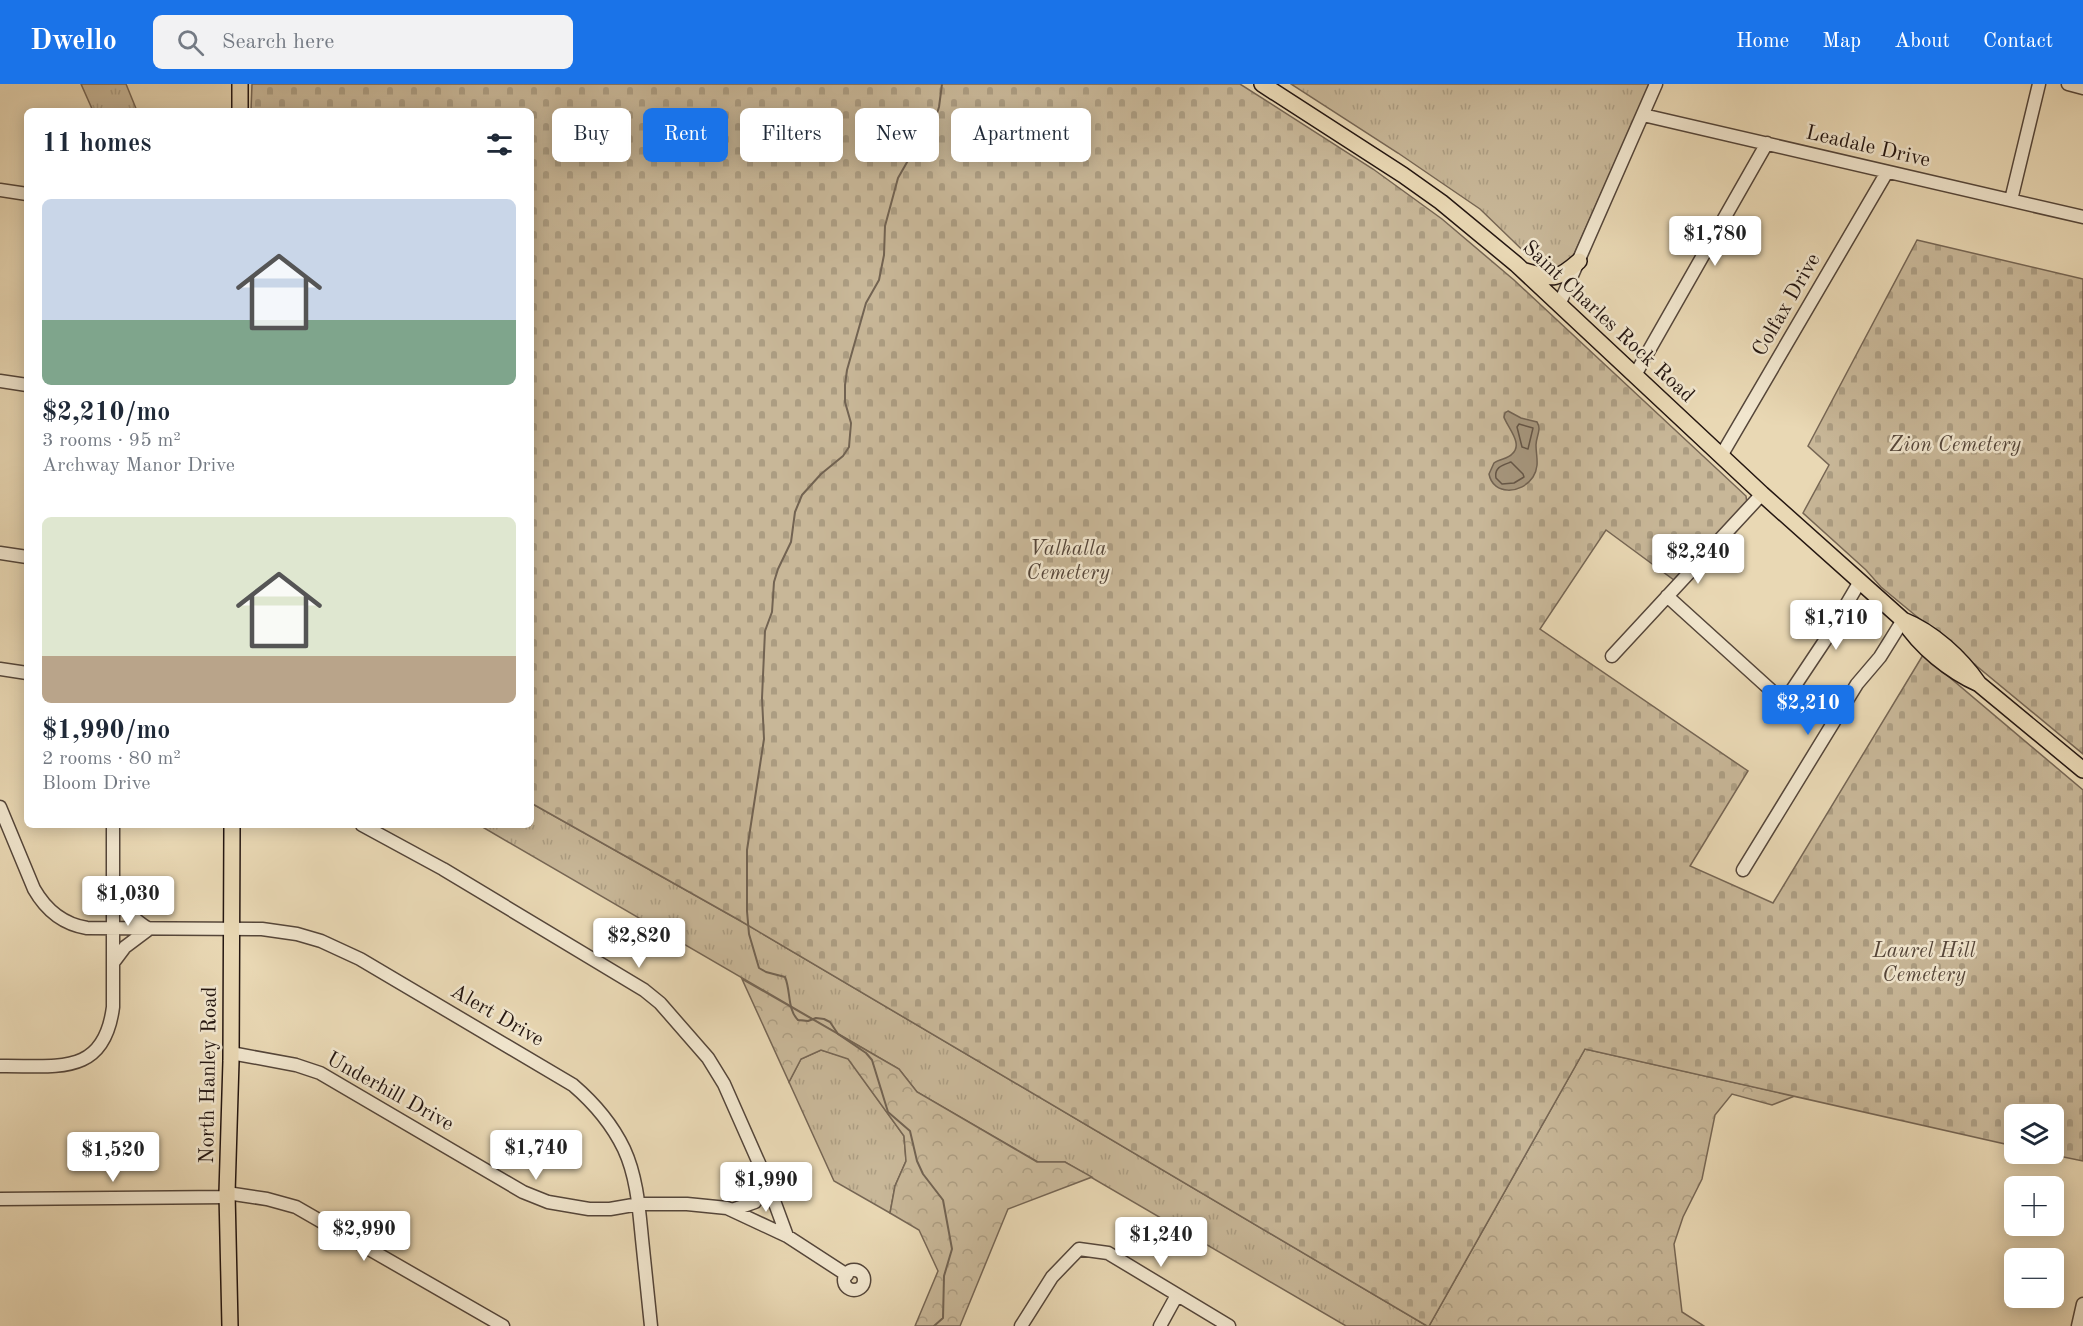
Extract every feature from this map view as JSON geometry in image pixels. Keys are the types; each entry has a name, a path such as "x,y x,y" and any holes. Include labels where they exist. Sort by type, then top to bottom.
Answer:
{"main road":[{"path":"240,84 240,108"},
{"name":"Saint Charles Rock Road","path":"1262,84 1441,201 1524,271 1859,583 1903,620 1919,626 1966,666 1979,684 2083,770"},
{"path":"1524,271 1549,278 1562,275 1579,261"},
{"name":"North Hanley Road","path":"230,1326 227,1195 231,1053 232,828"}],"street":[{"path":"1559,305 1656,84"},
{"path":"2011,200 2039,84"},
{"path":"2068,84 2083,88"},
{"name":"Leadale Drive","path":"1643,115 2083,217"},
{"path":"1635,375 1767,143"},
{"name":"Colfax Drive","path":"1721,456 1887,172"},
{"path":"0,190 24,194"},
{"path":"0,381 24,385"},
{"path":"1612,656 1762,494"},
{"path":"0,553 24,557"},
{"path":"1667,596 1784,702 1826,639 1859,583"},
{"path":"1743,870 1857,684 1880,657 1903,620"},
{"path":"0,669 24,673"},
{"name":"Alert Drive","path":"0,807 34,889 48,910 77,927 282,931 321,941 344,950 573,1085 598,1110 614,1131 625,1150 631,1168 639,1204 651,1326"},
{"path":"0,1066 75,1063 97,1050 108,1034 113,1007 113,828"},
{"path":"367,828 452,875 644,990 660,1004 708,1058 724,1084 766,1179 787,1236"},
{"path":"113,884 116,895 124,906 140,924 149,929 125,947 113,963"},
{"name":"Underhill Drive","path":"231,1053 296,1065 320,1073 523,1191 548,1202 589,1209 610,1209 639,1204 687,1204 727,1208 787,1236 847,1275"},
{"path":"732,1210 755,1203 766,1179"},
{"path":"0,1199 227,1195 267,1199 296,1207 503,1326"},
{"path":"1021,1326 1052,1276 1079,1249 1108,1253 1229,1326"},
{"path":"1160,1326 1178,1295"},
{"path":"2078,1326 2083,1304"}],"green space":[{"path":"81,84 126,84 136,108 92,108"},
{"name":"Valhalla Cemetery","path":"252,84 1240,84 1373,169 1442,219 1514,280 1746,496 1747,504 1674,580 1606,530 1540,629 1748,771 1690,866 1773,903 1923,655 2083,790 2083,1161 2064,1157 2064,1104 2004,1104 2004,1144 1585,1049 1427,1326 739,920 534,805 534,108 251,108"},
{"path":"1291,84 1650,84 1571,261 1566,268 1544,271 1480,209"},
{"name":"Zion Cemetery","path":"1917,240 2083,279 2083,754 1881,587 1866,570 1803,513 1829,465 1808,446"},
{"path":"534,805 739,920 1427,1326 1346,1326 1065,1162 1038,1162 917,1092 899,1069 484,828 534,828"},
{"path":"742,979 899,1069 917,1092 1037,1162 1065,1162 1092,1177 1008,1209 960,1326 915,1326 938,1271 919,1230 890,1213 895,1186 906,1161 904,1136 848,1059 821,1050 801,1059 789,1082"},
{"path":"1585,1049 1795,1096 1772,1105 1732,1094 1715,1115 1702,1179 1683,1217 1674,1244 1682,1312 1704,1326 1429,1326"},
{"path":"821,1050 848,1058 904,1136 906,1161 895,1186 890,1213 834,1181 789,1082 801,1059"}],"water":[{"path":"1508,411 1521,418 1537,422 1539,428 1536,442 1537,465 1533,477 1522,487 1508,490 1496,486 1489,474 1494,463 1508,457 1515,450 1516,441 1504,417"}],"waterway":[{"path":"934,1326 943,1318 944,1276 952,1249 943,1200 923,1174 917,1161 910,1131 888,1112 872,1060 866,1053 838,1034 830,1022 816,1018 808,1021 798,1020 792,1011 785,977 759,968 749,934 747,850 764,739 762,698 765,631 772,612 774,582 791,542 795,512 802,495 821,474 843,456 849,447 851,423 845,402 847,370 866,303 879,280 884,255 885,226 898,178 934,123 942,84"}],"park label":[{"name":"Laurel Hill Cemetery","path":"1924,963"}]}
